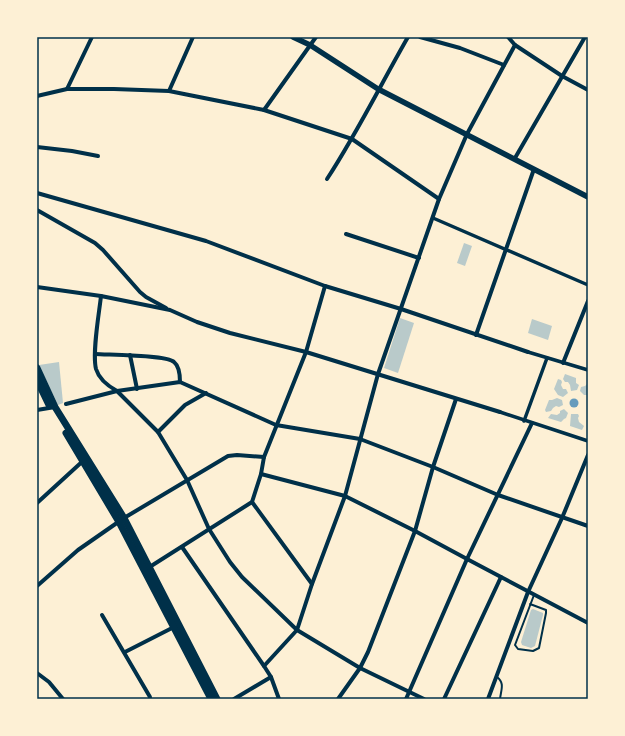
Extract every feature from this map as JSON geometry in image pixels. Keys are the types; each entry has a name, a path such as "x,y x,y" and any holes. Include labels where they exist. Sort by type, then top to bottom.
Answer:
{"highway":[{"path":"37,368 53,408"},
{"path":"37,380 148,568 211,699"},
{"path":"176,626 217,699"}],"street":[{"path":"67,89 92,37"},
{"path":"169,91 193,37"},
{"path":"293,37 310,45 378,89 515,158 588,197"},
{"path":"264,110 316,37"},
{"path":"327,179 347,148 378,89 408,37"},
{"path":"420,37 460,48 504,64"},
{"path":"508,37 514,45 562,76 588,90"},
{"path":"515,158 585,37"},
{"path":"264,666 297,630 312,584 345,496 378,374 433,218 467,134 514,45"},
{"path":"37,96 67,89 169,91 264,110 352,139 440,200"},
{"path":"37,147 72,150 98,156"},
{"path":"476,336 534,169"},
{"path":"37,193 206,241 325,286 401,309 476,336 588,370"},
{"path":"37,210 95,242 143,295 170,310 197,322 230,333 306,352 588,441"},
{"path":"433,218 588,285"},
{"path":"346,234 419,258"},
{"path":"148,568 252,502 261,474 264,457 306,352 325,286"},
{"path":"37,287 101,296 170,310"},
{"path":"101,296 95,354 96,368 99,376 110,387 117,391 158,432 187,480 209,529 230,562 242,577 297,630 360,668 424,699"},
{"path":"563,363 588,301"},
{"path":"95,354 130,355 172,361 177,366 180,382"},
{"path":"130,355 137,389"},
{"path":"524,420 547,358"},
{"path":"66,404 117,391 180,382 276,425 360,439 433,467 498,495 588,526"},
{"path":"158,432 185,405 206,393"},
{"path":"338,699 360,668 368,652 415,531 433,467 456,399"},
{"path":"37,410 53,408"},
{"path":"406,699 466,559 532,423"},
{"path":"488,699 528,592 562,518 588,455"},
{"path":"37,586 78,550 121,520 228,456 264,457"},
{"path":"37,503 84,459"},
{"path":"261,474 345,496 415,531 588,623"},
{"path":"252,502 312,584"},
{"path":"182,547 264,666 271,677 279,699"},
{"path":"444,699 501,577"},
{"path":"102,615 150,697"},
{"path":"125,652 176,626"},
{"path":"37,673 49,682 63,699"},
{"path":"234,699 271,677"}],"lane":[{"path":"530,604 546,610 539,648 534,651 518,649 515,645 530,604 534,594"},
{"path":"496,676 503,683 500,699"}],"shaded area":[{"path":"464,243 472,246 465,266 457,263"},
{"path":"400,318 414,323 398,373 384,368"},
{"path":"532,319 552,326 548,340 528,333"},
{"path":"59,362 63,403 58,405 39,365"},
{"path":"565,374 576,378 576,383 579,385 577,390 571,391 568,382 565,382 563,379"},
{"path":"558,379 561,380 563,389 566,389 568,393 563,397 558,395 554,389"},
{"path":"588,383 588,395 584,395 580,391 581,387"},
{"path":"557,398 562,400 563,405 559,407 556,406 551,411 546,412 545,410 549,400"},
{"path":"564,409 568,413 566,418 561,422 548,418 551,414 557,415"},
{"path":"571,414 578,414 579,422 584,426 582,430 570,426"},
{"path":"533,609 543,613 543,615 535,646 531,648 522,645 521,642 531,610"}],"water":[{"path":"574,398 579,403 574,408 569,403"}]}
